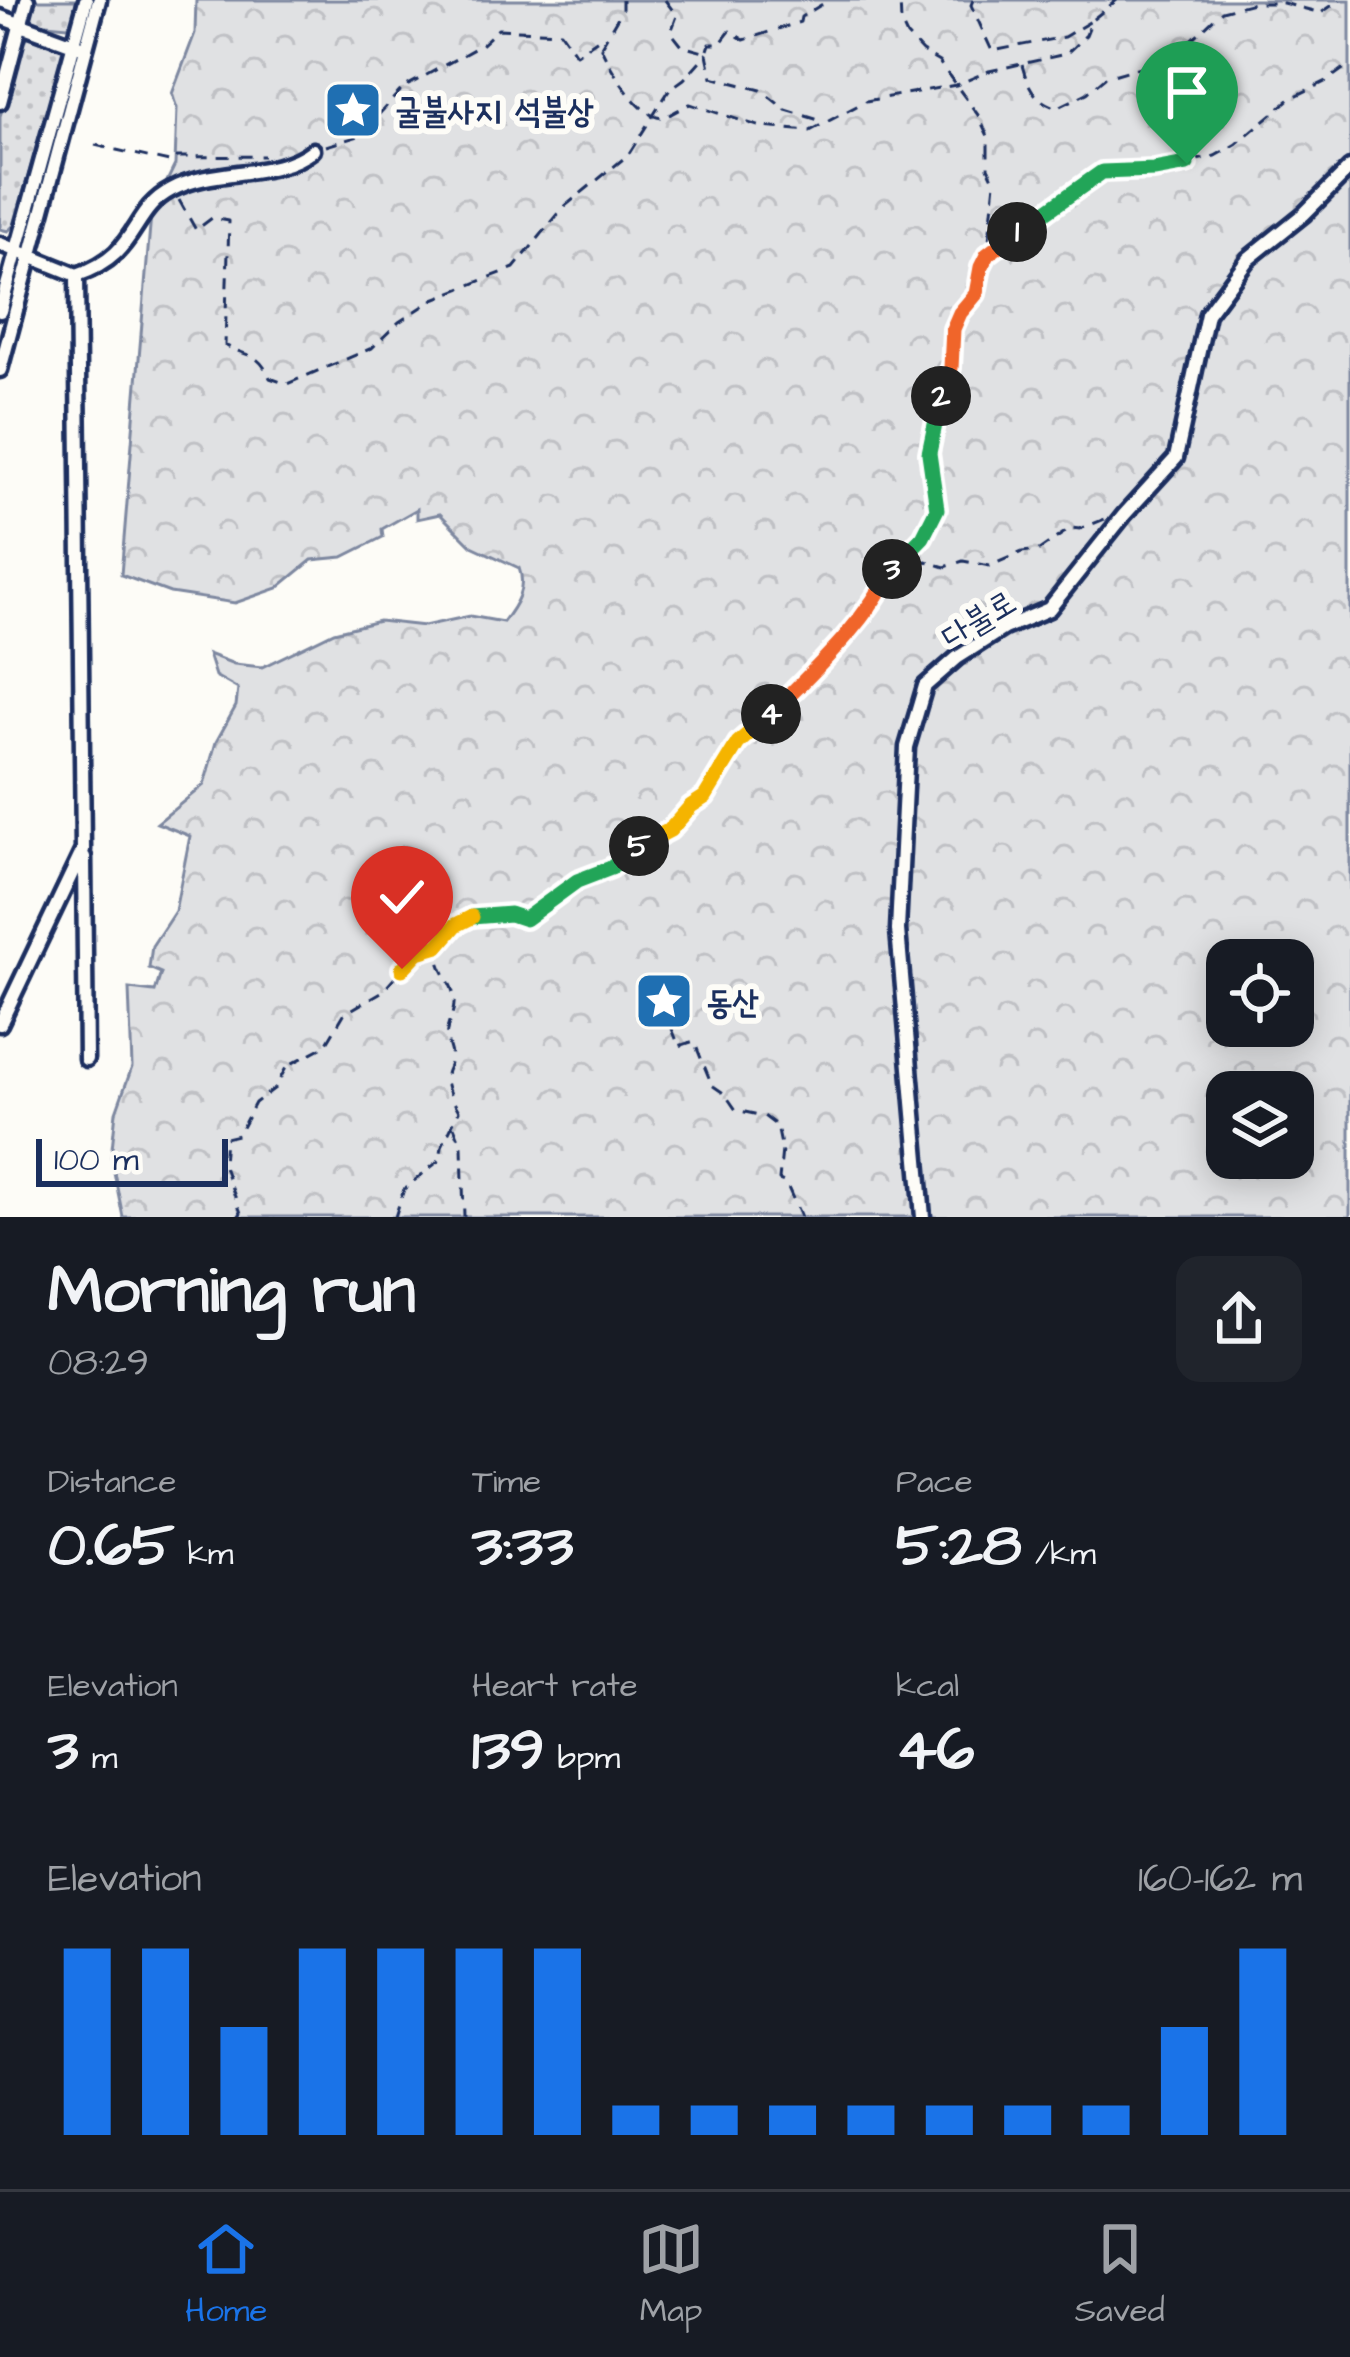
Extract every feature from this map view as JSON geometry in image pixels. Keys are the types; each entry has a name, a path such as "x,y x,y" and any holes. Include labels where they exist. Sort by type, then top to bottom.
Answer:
{"street":[{"path":"0,102 27,0"},
{"path":"0,370 32,254 80,46 86,0"},
{"path":"0,310 80,46 99,0"},
{"path":"0,17 80,46"},
{"path":"0,244 77,275 115,258 156,201 168,192 227,172 282,166 314,150"},
{"name":"다불로","path":"923,1217 898,929 907,747 925,686 957,658 1004,628 1049,609 1176,458 1207,314 1248,259 1304,214 1350,168"},
{"path":"77,275 86,1059"},
{"path":"0,1024 83,850"}],"path":[{"path":"600,48 622,10 622,0"},
{"path":"665,0 677,16 671,32 682,46 706,53"},
{"path":"168,192 179,200 196,230 212,218 229,221 225,346 254,356 270,378 287,384 372,348 399,322 434,299 514,268 564,207 628,155 670,89 684,79 710,44 720,44 730,31 744,40 785,29 829,0"},
{"path":"238,1217 241,1213 223,1164 225,1138 238,1135 255,1103 275,1088 287,1066 325,1046 344,1014 383,991 418,952 438,946 456,925 472,917 510,914 525,919 577,881 604,872 652,836 670,830 707,795 738,743 833,653 882,592 895,565 923,537 937,509 929,453 934,420 951,368 953,329 976,294 987,255 995,182 988,167 989,141 978,115 940,62 907,36 901,23 901,0"},
{"path":"973,0 992,52 1064,37 1117,0"},
{"path":"1022,65 1040,101 1057,108 1087,93 1106,76 1180,51 1222,11 1253,3 1283,3 1321,13 1340,0"},
{"path":"314,150 359,136 403,88 481,45 498,29 561,32 576,54 598,39 625,92 653,116 664,117 690,104 761,127 798,132 810,131 866,101 956,86 988,71 1066,54 1086,35 1092,20"},
{"path":"706,53 712,77 761,90 786,110 824,121"},
{"path":"987,255 1102,172 1154,170 1214,156 1236,144 1291,98 1327,82 1350,64"},
{"path":"95,145 169,162 177,158 277,158"},
{"path":"895,565 926,561 945,567 963,561 990,566 1039,550 1071,528 1121,518"},
{"path":"394,1217 404,1189 440,1160 459,1111 450,1098 445,1074 451,1062 446,1034 454,992 440,963 438,946"},
{"path":"656,989 680,1046 694,1041 712,1085 736,1109 764,1116 777,1126 782,1150 779,1180 786,1183 802,1217"},
{"path":"452,1124 462,1146 464,1217"}],"green space":[{"path":"33,0 76,0 73,20 68,26 35,23"},
{"path":"196,0 1350,0 1350,1217 123,1217 111,1157 116,1112 132,1067 129,989 155,992 161,973 149,968 152,946 175,911 190,836 157,823 204,785 216,742 236,706 238,689 215,676 208,654 234,664 262,667 334,632 379,621 424,626 470,616 503,622 522,583 519,568 472,546 440,514 417,519 417,509 382,529 383,537 343,557 312,560 278,588 235,603 170,593 121,575 151,214 175,165 177,108 172,94 195,33"},
{"path":"26,33 38,34 65,49 14,225 8,231 0,229 0,116"}],"place":[{"name":"굴불사지 석불상","path":"353,110"},
{"name":"동산","path":"664,1001"}],"route":[{"path":"402,969 418,952 438,946 456,925 472,917 495,913 525,919 577,881 604,872 652,836 670,830 707,795 738,743 833,653 882,592 897,560 923,537 937,509 929,453 951,368 953,329 976,294 987,255 1102,172 1187,164"}]}
